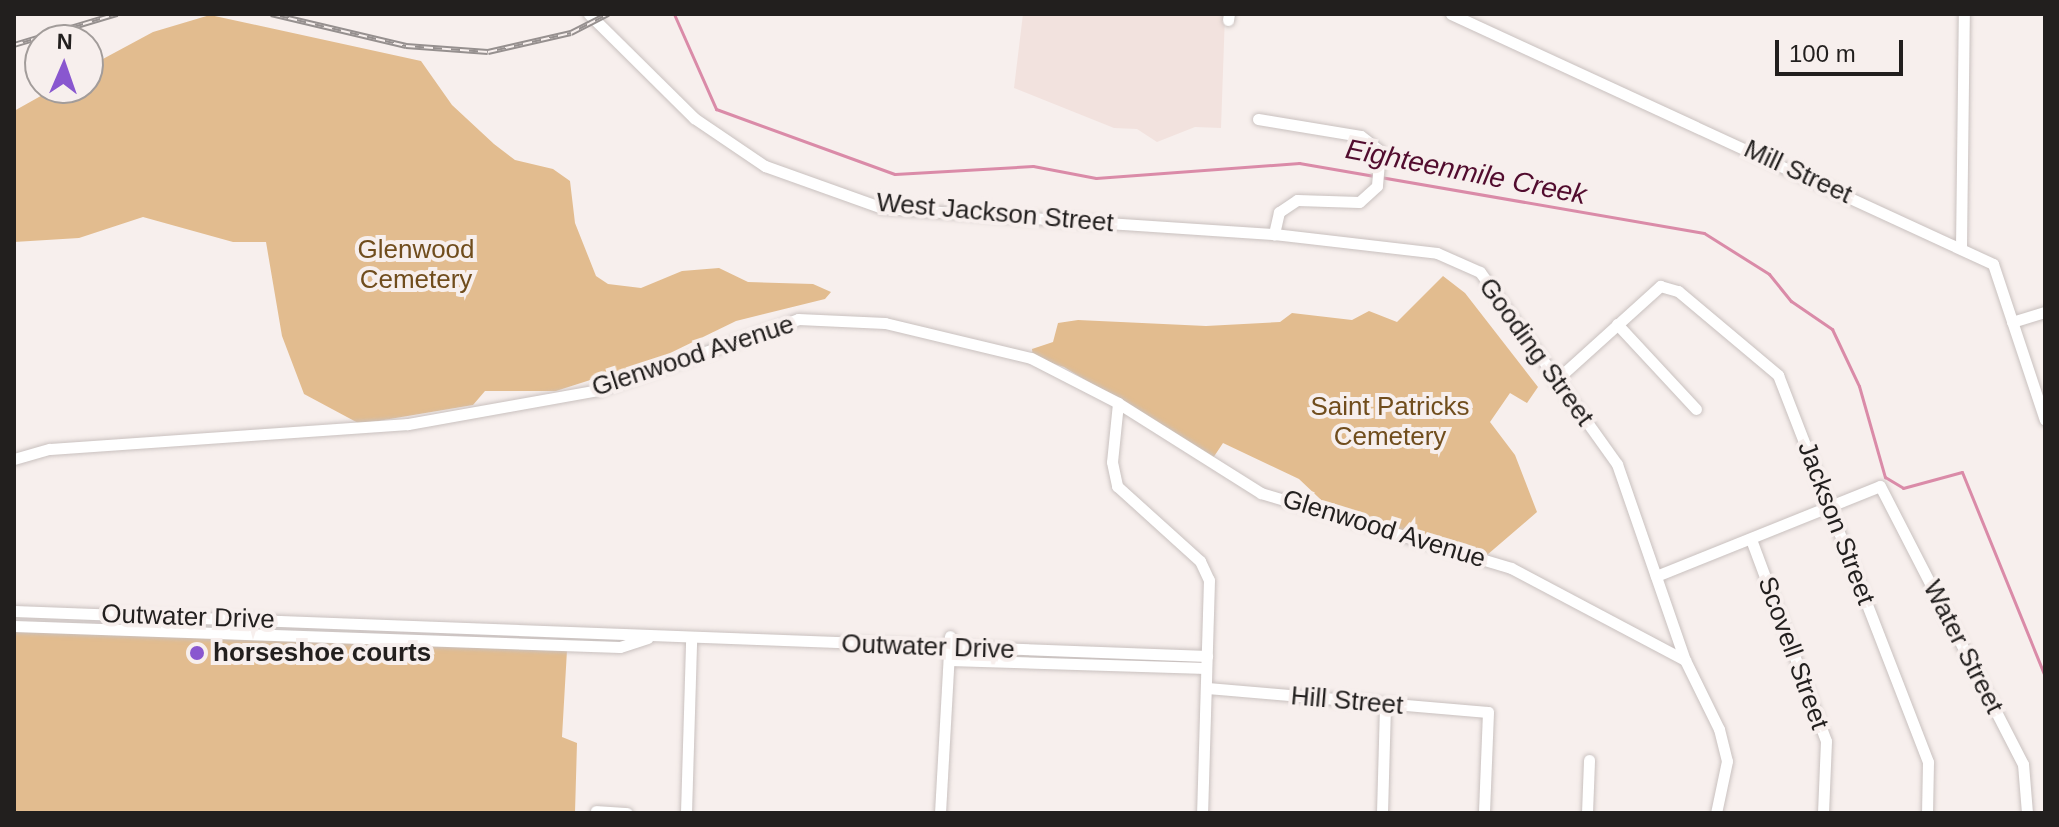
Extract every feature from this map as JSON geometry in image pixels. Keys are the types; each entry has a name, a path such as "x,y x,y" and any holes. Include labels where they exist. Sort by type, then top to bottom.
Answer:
{"street":[{"name":"West Jackson Street","path":"589,14 694,118 765,166 882,208 1274,234"},
{"name":"Mill Street","path":"1451,14 1993,264 2045,420"},
{"path":"1961,247 1964,14"},
{"path":"1258,119 1361,136 1380,151 1379,180 1359,202 1297,200 1279,212 1274,234"},
{"name":"Gooding Street","path":"1274,234 1437,253 1480,272 1617,464 1685,660 1727,761 1716,813"},
{"name":"Jackson Street","path":"1617,324 1660,286 1678,291 1778,375 1928,762 1927,813"},
{"path":"2012,322 2045,312"},
{"name":"Glenwood Avenue","path":"14,459 50,449 408,424 533,402 632,380 798,319 885,323 961,349 1031,358 1118,403 1261,493 1511,568 1685,660"},
{"path":"1555,381 1617,324 1696,409"},
{"path":"1118,403 1112,453 1117,486 1207,572 1207,688 1202,813"},
{"name":"Water Street","path":"1831,510 1880,486 2023,764 2027,813"},
{"path":"1656,576 1831,510"},
{"name":"Scovell Street","path":"1752,542 1826,741 1823,813"},
{"name":"Outwater Drive","path":"14,611 624,631 648,638 950,648 1207,662"},
{"name":"Outwater Drive","path":"14,626 620,647 648,638"},
{"path":"686,813 691,640"},
{"path":"940,813 950,648"},
{"name":"Hill Street","path":"1207,688 1488,712 1484,813"},
{"path":"1382,813 1385,704"},
{"path":"1587,813 1589,760"},
{"path":"596,811 627,813"}],"shaded area":[{"path":"1023,14 1225,14 1221,128 1195,127 1157,142 1137,129 1114,128 1014,88"}],"green space":[{"name":"Glenwood Cemetery","path":"210,15 421,61 452,105 494,144 515,160 553,169 570,181 575,223 596,276 608,284 641,288 682,271 719,268 748,282 813,284 831,292 825,299 736,321 662,357 556,391 485,391 473,405 360,424 304,394 282,336 266,242 233,242 143,217 79,238 14,242 14,111 26,104 104,104 104,58 153,32"},
{"name":"Saint Patricks Cemetery","path":"1443,276 1465,293 1538,387 1527,403 1510,393 1490,422 1515,455 1537,512 1487,555 1336,514 1299,479 1223,443 1213,458 1064,367 1033,357 1032,349 1053,342 1058,323 1078,320 1206,326 1280,322 1292,313 1352,320 1369,311 1397,322"},
{"path":"14,631 567,650 562,737 577,743 575,813 14,813"}],"waterway":[{"name":"Eighteenmile Creek","path":"674,14 716,109 895,174 1033,166 1096,178 1299,163 1704,233 1769,274 1791,301 1832,329 1859,386 1885,477 1903,488 1962,472 2045,676"}],"railway":[{"path":"14,45 117,14"},
{"path":"271,14 406,46 488,52 571,33 608,14"}],"place":[{"name":"horseshoe courts","path":"197,653"}]}
